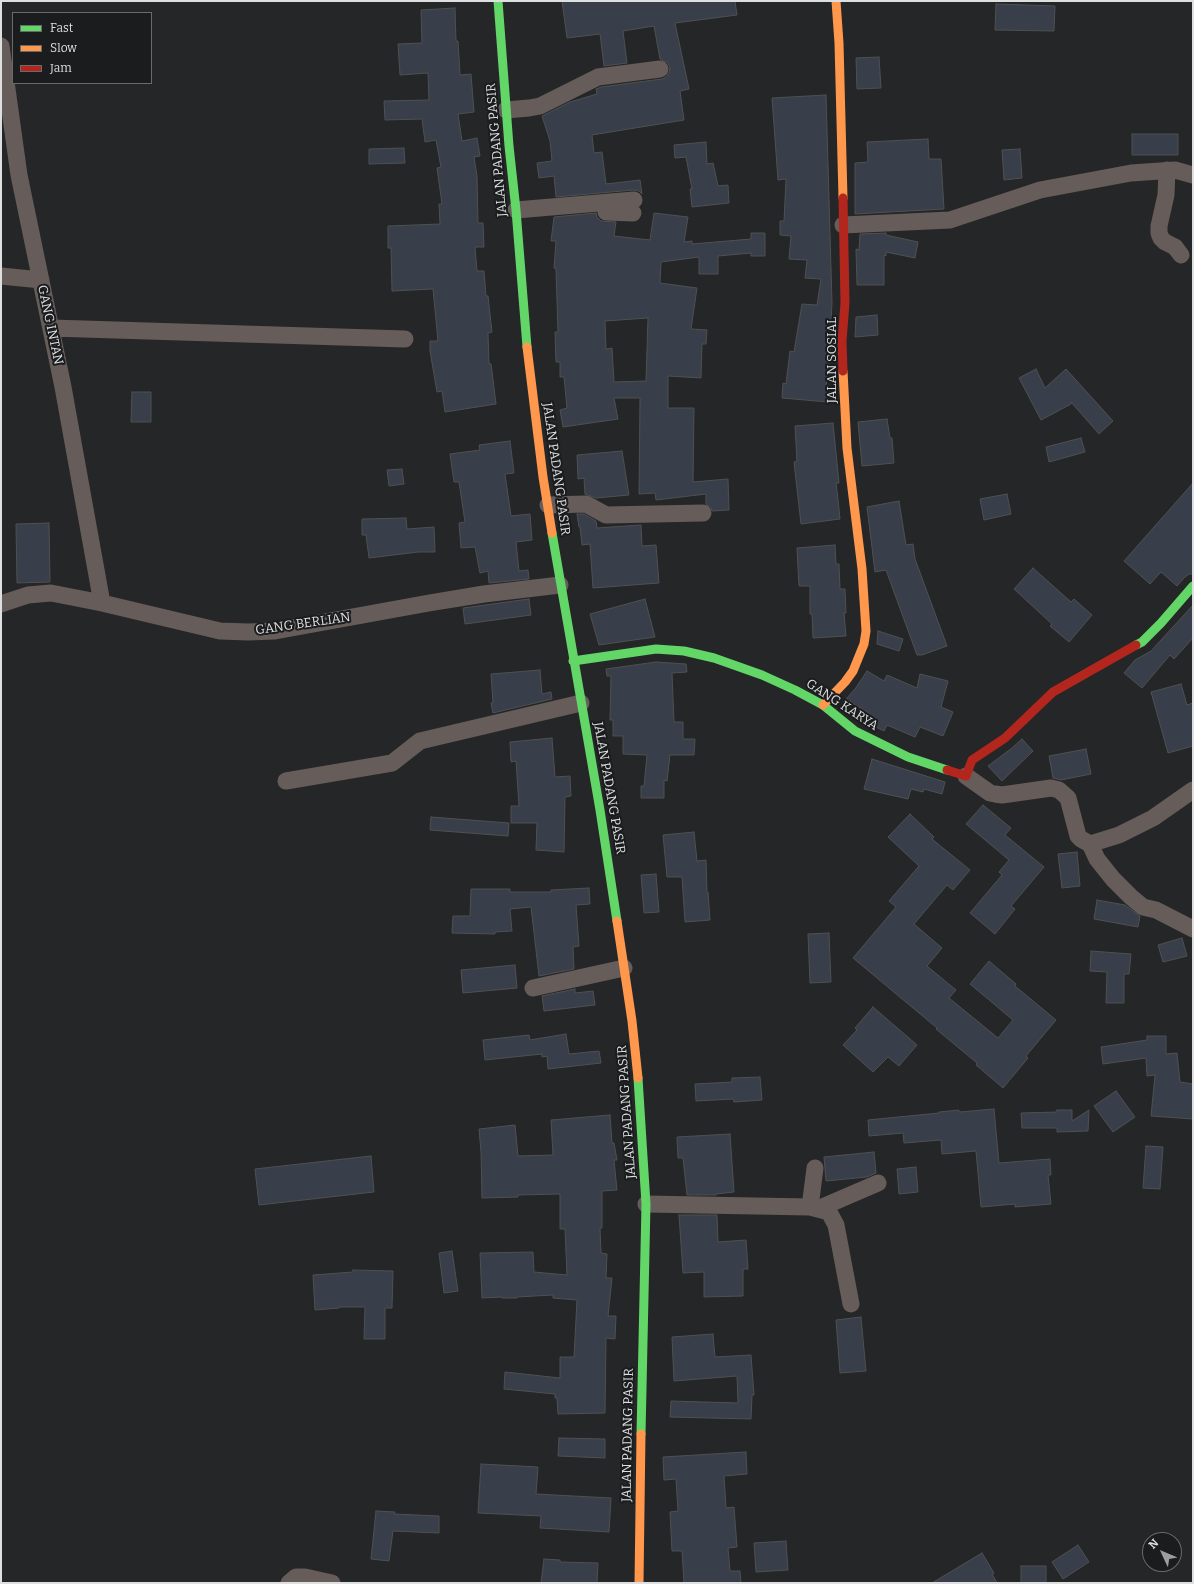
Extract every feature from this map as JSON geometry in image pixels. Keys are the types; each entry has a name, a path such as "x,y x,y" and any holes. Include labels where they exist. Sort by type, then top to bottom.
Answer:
{"main road":[{"name":"JALAN PADANG PASIR","path":"498,1 527,345 560,585 600,810 638,1073 646,1204 639,1583"},
{"name":"JALAN SOSIAL","path":"823,705 845,682 853,671 860,656 866,631 862,569 847,448 842,341 845,303 839,43 836,1"},
{"path":"966,776 972,760 1005,738 1053,692 1142,642 1161,623 1193,586"},
{"name":"GANG KARYA","path":"573,661 656,649 696,653 762,675 795,690 823,705 843,722 869,739 914,760 966,776"}],"street":[{"name":"GANG INTAN","path":"1,46 19,175 64,387 102,603"},
{"path":"506,110 540,106 598,77 660,69"},
{"path":"1167,170 1166,196 1159,226 1159,233 1161,238 1165,242 1175,247 1181,255"},
{"path":"843,225 950,220 1040,190 1131,173 1175,170 1193,175"},
{"path":"516,210 598,203 598,211 633,206"},
{"path":"1,276 41,280"},
{"path":"51,328 405,339"},
{"path":"548,505 586,504 606,515 703,513"},
{"name":"GANG BERLIAN","path":"1,604 28,595 51,593 102,603 220,631 262,632 275,631 484,594 560,585"},
{"path":"286,781 392,762 420,741 581,703"},
{"path":"966,776 995,794 1002,795 1051,788 1059,790 1068,798 1078,836 1090,844 1101,864 1117,884 1143,907 1156,910 1193,929"},
{"path":"1090,844 1118,835 1153,818 1193,790"},
{"path":"532,988 624,968"},
{"path":"815,1168 815,1208"},
{"path":"815,1208 878,1183"},
{"path":"646,1204 815,1208 829,1212 835,1220 851,1304"},
{"path":"289,1583 296,1577 305,1577 332,1583"}],"building":[{"path":"562,1 735,1 737,15 675,23 689,89 680,91 684,120 592,135 594,153 602,152 606,184 640,180 642,194 639,191 633,190 556,197 554,176 539,178 537,163 552,161 550,141 542,116 570,102 597,94 596,89 601,87 662,79 669,73 670,68 668,63 660,59 654,26 623,31 627,63 604,66 600,34 567,38"},
{"path":"996,4 1055,6 1054,31 995,30"},
{"path":"455,8 456,41 458,41 460,75 471,74 474,112 458,114 462,141 477,138 480,156 474,157 477,176 478,223 483,223 484,247 475,247 477,271 484,271 486,296 488,296 492,332 488,333 489,364 491,364 496,404 445,412 442,391 437,392 430,351 430,341 438,341 433,289 392,291 391,248 388,248 388,226 440,224 439,204 442,204 437,168 441,167 436,140 425,142 422,119 385,120 384,101 429,100 428,73 400,75 398,44 422,43 421,10"},
{"path":"879,57 881,88 857,89 856,58"},
{"path":"826,95 832,303 830,353 826,387 830,387 828,402 782,398 783,383 786,384 790,351 794,352 802,304 817,305 821,279 805,278 807,260 789,259 791,236 780,235 780,221 784,221 786,179 778,180 772,98"},
{"path":"1132,134 1178,134 1178,155 1132,155"},
{"path":"928,139 929,159 941,159 944,209 855,214 855,163 868,162 867,142"},
{"path":"706,142 707,164 713,163 718,186 728,185 729,203 692,207 690,189 692,189 686,157 675,158 674,145"},
{"path":"404,148 405,163 369,164 369,149"},
{"path":"1020,149 1022,178 1004,180 1002,150"},
{"path":"596,213 597,217 601,221 616,222 614,236 650,240 654,213 688,217 684,242 692,241 692,244 751,239 751,233 765,233 765,256 751,256 751,253 718,256 718,274 699,274 699,257 661,262 660,283 697,288 691,329 707,330 706,344 702,344 701,378 668,376 668,408 694,408 693,482 728,479 729,510 712,511 706,504 706,494 656,500 655,493 639,494 640,398 614,398 618,419 563,427 560,410 567,408 564,377 560,377 560,362 556,362 555,332 558,332 556,269 554,268 556,241 551,241 554,217","holes":["648,318 646,381 614,382 612,348 606,349 605,321"]},
{"path":"886,233 886,235 918,242 915,258 886,252 886,256 884,255 884,285 857,285 856,249 859,250 860,234"},
{"path":"877,315 878,335 855,337 856,317"},
{"path":"1036,369 1045,388 1066,369 1113,421 1099,434 1071,402 1071,404 1041,420 1019,378"},
{"path":"132,392 151,392 151,422 131,422"},
{"path":"887,419 890,438 892,438 894,463 862,466 858,422"},
{"path":"833,423 839,483 836,483 840,519 801,524 794,462 797,461 795,426"},
{"path":"1081,438 1085,452 1049,462 1046,447"},
{"path":"510,441 514,473 505,474 511,516 530,514 532,540 516,542 519,571 528,570 529,579 489,583 488,571 480,573 475,547 461,548 459,523 465,522 459,482 454,482 450,454 480,450 479,445"},
{"path":"622,451 629,495 596,498 585,494 584,478 578,479 577,455"},
{"path":"402,469 404,484 389,486 387,470"},
{"path":"1193,483 1193,574 1189,574 1177,586 1161,572 1150,584 1124,561"},
{"path":"1007,494 1011,514 984,520 980,499"},
{"path":"899,501 906,545 913,544 915,559 947,646 922,655 917,655 886,570 875,572 867,507"},
{"path":"577,514 584,514 596,521 597,528 641,525 642,546 656,545 659,583 593,588 590,544 582,545"},
{"path":"406,518 407,529 434,527 435,552 418,552 369,558 366,535 362,535 362,519"},
{"path":"49,523 50,582 17,583 16,524"},
{"path":"835,545 836,564 839,564 840,589 845,589 846,613 844,613 846,636 813,638 812,614 810,614 810,586 799,586 797,548"},
{"path":"1033,568 1071,602 1074,599 1092,615 1069,642 1050,626 1052,624 1014,589"},
{"path":"529,599 531,615 465,624 463,608"},
{"path":"645,599 655,637 599,645 590,614"},
{"path":"1193,605 1193,638 1174,659 1170,655 1142,688 1124,673 1135,660 1151,651"},
{"path":"878,631 903,639 899,651 877,644"},
{"path":"656,662 686,664 687,672 672,673 674,722 683,722 683,739 695,739 694,755 670,755 667,781 664,780 664,798 641,798 641,786 644,786 647,755 623,754 623,736 613,736 613,720 610,720 611,676 607,676 606,669"},
{"path":"540,670 542,694 551,692 552,699 493,713 491,703 493,703 491,674"},
{"path":"867,671 884,681 887,675 917,688 920,674 948,681 941,707 953,712 943,736 920,727 915,737 887,725 884,731 866,722 870,714 846,699"},
{"path":"1181,684 1187,705 1193,703 1193,746 1168,753 1151,692"},
{"path":"552,738 555,777 570,776 571,796 565,797 564,852 536,850 537,823 511,823 511,806 519,806 516,761 511,762 510,742"},
{"path":"1022,739 1033,751 1002,781 988,766"},
{"path":"1086,749 1091,774 1061,780 1053,778 1049,756"},
{"path":"872,759 945,782 942,794 924,789 923,792 911,789 908,799 864,789"},
{"path":"983,805 1011,828 1005,835 1044,867 1011,906 1015,909 995,934 970,913 1002,875 999,872 1009,860 966,824"},
{"path":"910,814 934,837 932,839 970,870 953,890 947,885 914,924 942,948 927,966 956,990 949,998 998,1038 1013,1020 970,984 989,961 1016,984 1015,986 1056,1020 1026,1056 1028,1058 1003,1088 976,1065 977,1063 936,1029 937,1028 853,958 896,907 889,901 919,866 888,837"},
{"path":"431,817 509,823 508,836 430,830"},
{"path":"694,832 697,861 706,860 710,920 685,922 682,877 667,877 663,835"},
{"path":"1077,852 1080,886 1062,888 1058,854"},
{"path":"656,874 659,912 644,913 641,875"},
{"path":"589,888 590,904 576,905 579,946 573,947 574,969 539,976 531,907 510,909 512,931 495,932 495,934 452,933 453,916 470,916 471,889 510,889 510,892 551,892 551,890"},
{"path":"1097,900 1125,905 1140,916 1138,927 1094,919"},
{"path":"829,933 831,982 810,983 808,934"},
{"path":"1182,938 1187,956 1163,962 1158,945"},
{"path":"1091,951 1131,954 1129,974 1124,974 1124,1003 1106,1003 1107,972 1090,971"},
{"path":"515,965 517,988 463,993 461,970"},
{"path":"575,989 575,993 593,991 595,1005 544,1011 542,996"},
{"path":"873,1007 917,1045 899,1066 888,1057 873,1072 843,1045 857,1030 855,1028"},
{"path":"566,1034 569,1054 599,1051 601,1063 548,1069 547,1056 542,1057 542,1054 485,1060 483,1040 529,1035 530,1040"},
{"path":"1147,1036 1166,1036 1166,1054 1177,1053 1180,1082 1193,1084 1193,1119 1151,1116 1155,1075 1147,1076 1146,1058 1103,1064 1101,1047 1147,1040"},
{"path":"760,1077 762,1100 734,1102 733,1099 696,1101 695,1084 732,1082 732,1078"},
{"path":"1116,1091 1135,1117 1113,1132 1094,1106"},
{"path":"994,1109 999,1163 1050,1159 1051,1175 1048,1175 1051,1204 1015,1207 1015,1204 981,1207 976,1151 942,1154 941,1140 904,1143 903,1133 869,1136 868,1120 959,1110 959,1112"},
{"path":"1057,1110 1072,1110 1072,1121 1089,1110 1088,1131 1057,1132 1057,1128 1022,1128 1021,1113 1057,1112"},
{"path":"610,1115 612,1143 614,1143 617,1160 614,1160 617,1190 602,1191 602,1228 600,1228 601,1253 607,1254 606,1278 612,1278 608,1316 616,1316 615,1339 606,1338 605,1413 558,1414 557,1398 555,1398 555,1394 504,1389 505,1372 560,1378 560,1357 574,1357 577,1300 553,1298 553,1295 517,1298 482,1298 480,1253 533,1252 534,1272 567,1275 565,1229 560,1229 560,1194 482,1198 479,1129 515,1125 518,1156 553,1155 551,1120"},
{"path":"730,1134 734,1192 716,1195 687,1195 683,1158 678,1158 677,1137"},
{"path":"1146,1146 1163,1147 1160,1189 1143,1188"},
{"path":"874,1152 876,1173 867,1177 826,1181 824,1157"},
{"path":"371,1156 374,1192 259,1205 255,1169"},
{"path":"916,1167 918,1192 899,1194 897,1169"},
{"path":"679,1215 717,1215 718,1242 746,1240 748,1269 743,1269 743,1296 704,1297 704,1272 683,1273"},
{"path":"452,1251 458,1291 444,1293 439,1253"},
{"path":"353,1270 393,1271 392,1308 385,1308 385,1339 364,1339 365,1307 339,1307 315,1310 313,1275 353,1272"},
{"path":"861,1317 866,1371 840,1373 836,1320"},
{"path":"713,1334 715,1357 751,1355 754,1395 752,1395 751,1419 670,1417 671,1401 738,1403 737,1376 674,1381 672,1337"},
{"path":"559,1438 605,1439 605,1458 558,1456"},
{"path":"746,1452 747,1474 724,1476 726,1508 734,1507 737,1547 728,1548 730,1571 740,1571 741,1583 684,1583 682,1551 672,1551 670,1512 678,1511 676,1479 664,1480 663,1457"},
{"path":"481,1464 538,1467 536,1494 611,1498 609,1532 540,1528 541,1516 478,1513"},
{"path":"376,1511 395,1512 394,1514 439,1516 439,1533 393,1531 389,1561 371,1559"},
{"path":"786,1541 788,1570 756,1572 754,1543"},
{"path":"1078,1545 1089,1562 1063,1579 1052,1562"},
{"path":"982,1553 994,1573 992,1574 997,1583 932,1583"},
{"path":"544,1559 560,1560 560,1562 598,1563 597,1583 541,1583"},
{"path":"1021,1566 1046,1566 1046,1583 1021,1583"}],"traffic: fast":[{"path":"498,1 527,347"},
{"path":"552,533 600,810 617,921"},
{"path":"1136,645 1142,642 1161,623 1193,586"},
{"path":"573,661 656,649 684,651 714,658 762,675 795,690 823,705 855,731 908,757 947,770"},
{"path":"638,1078 646,1204 641,1434"}],"traffic: slow":[{"path":"836,1 839,43 843,198"},
{"path":"527,347 543,477 552,533"},
{"path":"823,705 845,682 853,671 864,644 866,631 862,569 847,448 843,371"},
{"path":"617,921 632,1021 638,1078"},
{"path":"639,1583 641,1434"}],"traffic: jam":[{"path":"843,198 845,303 842,341 843,371"},
{"path":"947,770 966,776 972,760 1005,738 1053,692 1136,645"}]}
